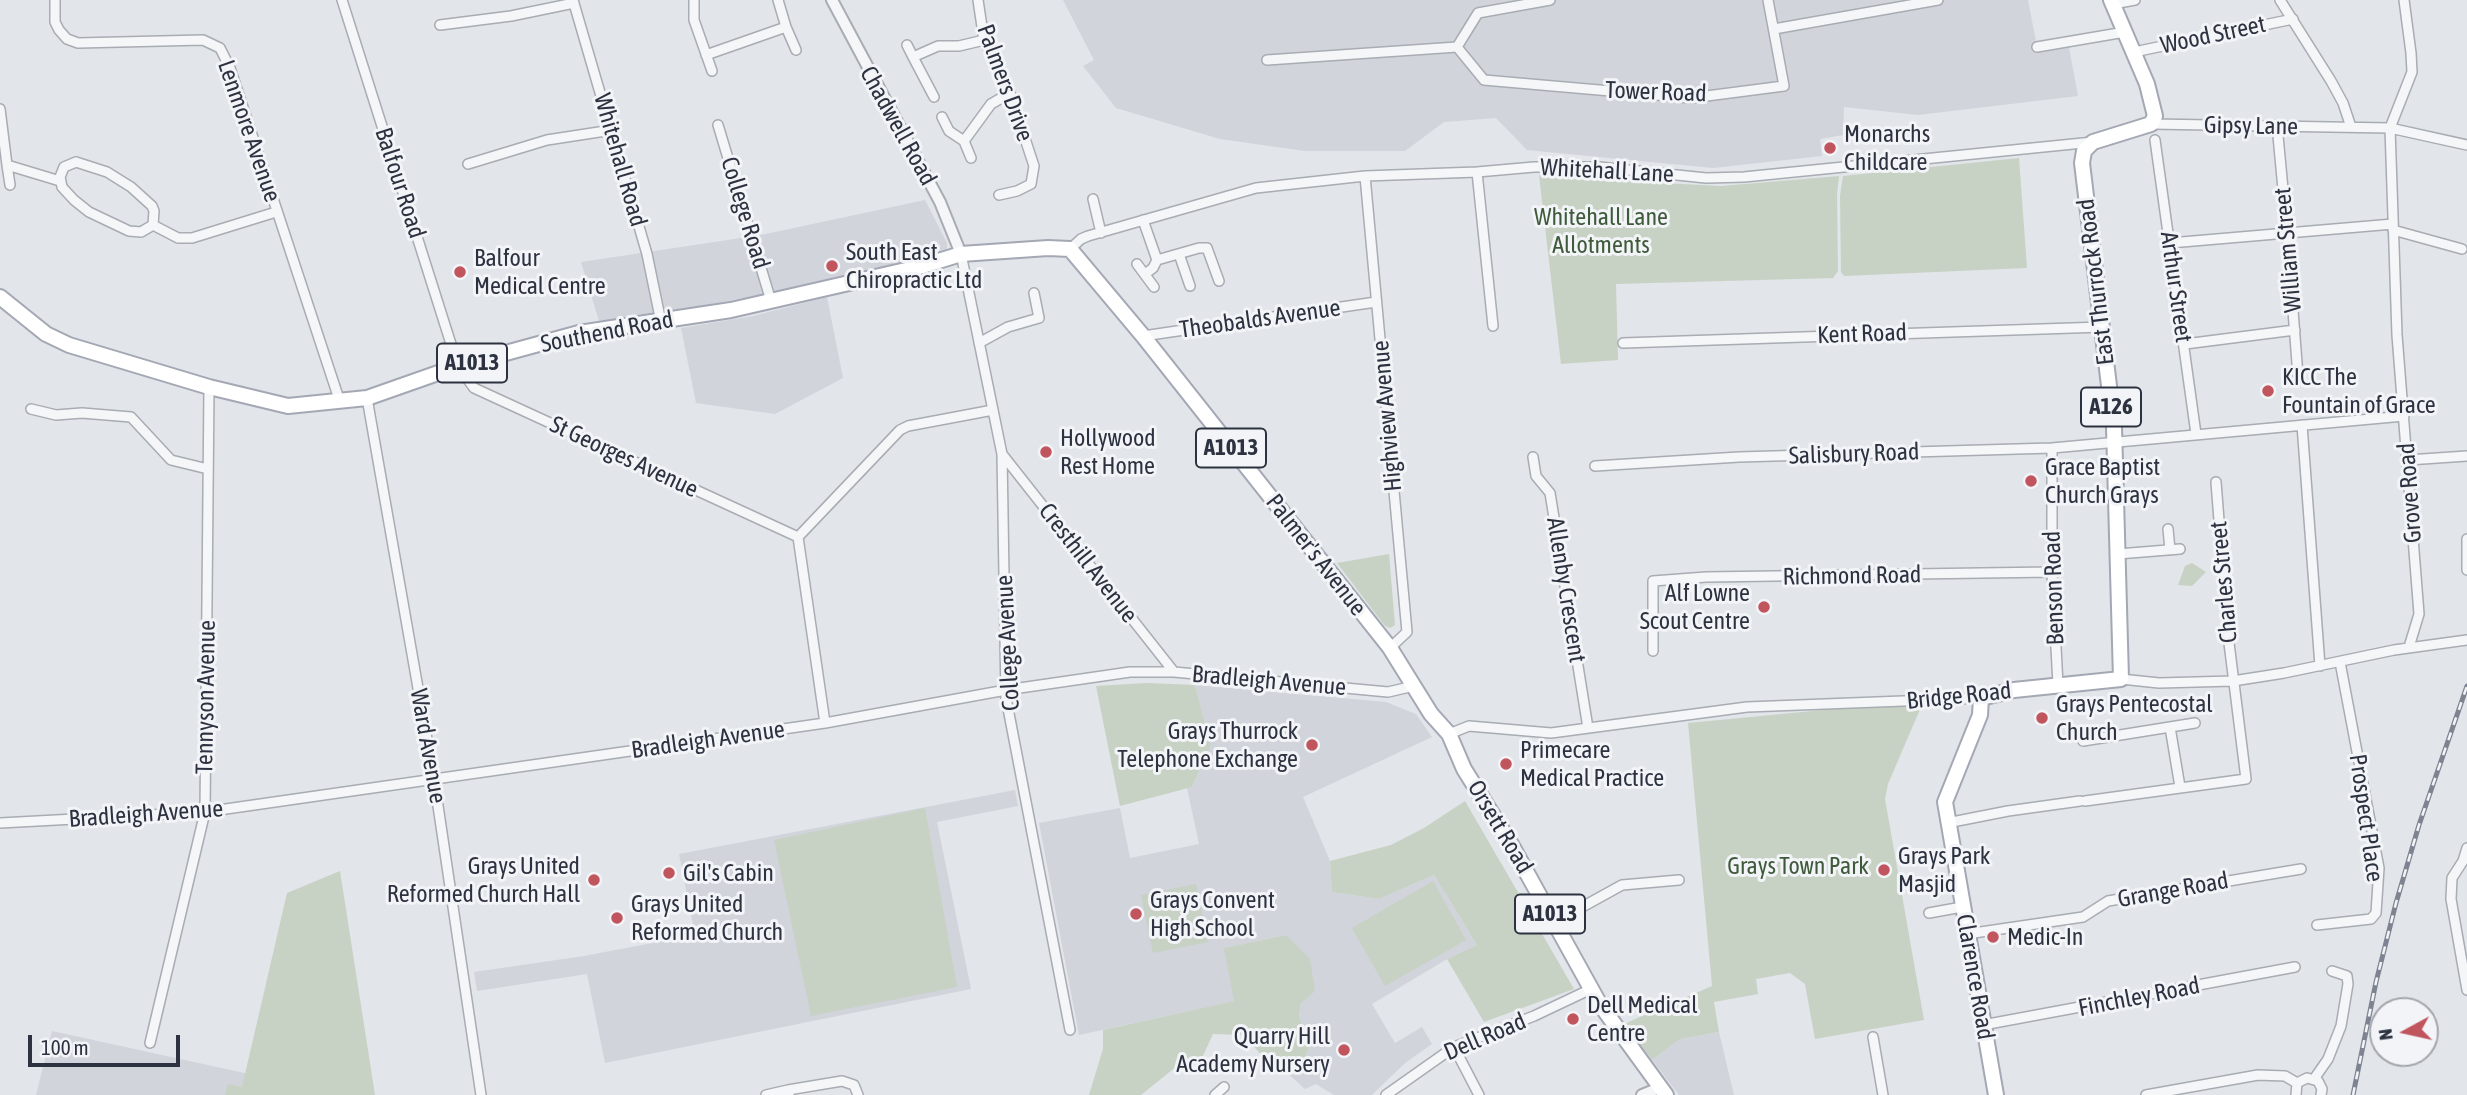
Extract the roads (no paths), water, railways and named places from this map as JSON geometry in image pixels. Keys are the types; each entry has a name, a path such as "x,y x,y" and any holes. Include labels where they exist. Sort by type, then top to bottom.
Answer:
{"main road":[{"path":"2112,2 2147,84 2155,116 2151,124"},
{"name":"Whitehall Lane","path":"2093,142 2151,124"},
{"name":"East Thurrock Road","path":"2093,142 2084,151 2082,163 2114,442 2121,679"},
{"name":"Southend Road","path":"0,297 46,334 69,345 209,387 288,405 367,398 458,366 579,333 661,322 771,301 919,267 961,254 1070,249"},
{"name":"Palmer's Avenue","path":"1070,249 1143,336 1390,649 1431,714 1450,734"},
{"name":"Bridge Road","path":"1981,698 2014,690 2121,679"},
{"name":"Clarence Road","path":"1981,698 1977,722 1945,802 1996,1095"},
{"name":"Orsett Road","path":"1450,734 1464,769 1555,922 1591,989 1663,1091"}],"street":[{"name":"Lenmore Avenue","path":"55,0 57,26 67,39 78,43 202,40 220,48 230,68 340,402"},
{"name":"Balfour Road","path":"342,0 458,366"},
{"path":"694,0 694,20 712,71"},
{"path":"778,0 796,50"},
{"name":"Chadwell Road","path":"832,0 940,202 961,254"},
{"name":"Palmers Drive","path":"978,0 984,40 1010,93 1034,166 1031,184 999,195"},
{"path":"1267,60 1457,47 1478,13 1550,0"},
{"name":"Tower Road","path":"1457,47 1484,80 1691,99 1784,86 1768,0"},
{"path":"1774,29 1938,0"},
{"path":"2112,2 2136,0"},
{"path":"2280,0 2343,103 2351,127"},
{"path":"2390,128 2412,72 2404,0"},
{"path":"440,25 511,16 573,1"},
{"name":"Whitehall Road","path":"573,1 647,254 661,322"},
{"name":"Wood Street","path":"2134,51 2293,19"},
{"path":"706,55 786,27"},
{"path":"2037,47 2125,32"},
{"path":"913,57 938,46 959,47 984,40"},
{"path":"907,45 934,97"},
{"path":"964,141 991,104 1010,93"},
{"path":"0,109 10,185"},
{"path":"942,117 949,131 964,141 971,158"},
{"name":"Gipsy Lane","path":"2151,124 2390,128 2467,145"},
{"name":"College Road","path":"718,125 771,301"},
{"name":"William Street","path":"2277,125 2298,376"},
{"name":"Grove Road","path":"2390,128 2397,335 2419,614 2409,647"},
{"path":"468,164 547,140 611,130"},
{"name":"Arthur Street","path":"2155,140 2196,434"},
{"name":"Whitehall Lane","path":"1070,249 1081,239 1256,188 1365,176 1534,167 1599,167 1706,178 1744,177 2093,142"},
{"path":"76,162 121,179 148,201 154,211 153,225 141,232 114,226 89,212 65,192 60,181 64,167 76,162"},
{"path":"7,165 60,181"},
{"path":"1477,172 1493,326"},
{"name":"Highview Avenue","path":"1365,176 1407,632 1390,649"},
{"path":"1093,200 1101,233"},
{"path":"153,225 178,238 192,238 276,212"},
{"path":"1143,220 1157,260 1153,268 1145,274"},
{"path":"2170,243 2287,232 2393,227 2462,249"},
{"path":"1157,260 1207,248 1219,281"},
{"name":"College Avenue","path":"961,254 1002,454 1006,690 1070,1030"},
{"path":"1179,254 1190,286"},
{"path":"1138,264 1154,287"},
{"path":"979,342 1008,327 1039,318 1034,293"},
{"name":"Theobalds Avenue","path":"1143,336 1376,302"},
{"name":"Kent Road","path":"1623,343 2102,327"},
{"path":"2185,344 2295,330"},
{"name":"St Georges Avenue","path":"458,366 474,388 799,537"},
{"name":"Tennyson Avenue","path":"150,1043 205,812 209,387"},
{"name":"Ward Avenue","path":"367,398 434,779 481,1095"},
{"path":"31,410 57,415 103,414 131,417 172,460 208,469"},
{"path":"825,723 799,537 900,430 908,426 993,410"},
{"name":"Salisbury Road","path":"1595,466 1739,457 2052,448 2404,416"},
{"path":"2302,425 2319,666"},
{"name":"Benson Road","path":"2052,448 2052,572 2058,685"},
{"name":"Cresthill Avenue","path":"1002,454 1174,672"},
{"path":"2408,460 2467,456"},
{"name":"Allenby Crescent","path":"1533,457 1536,476 1550,493 1588,728"},
{"name":"Charles Street","path":"2180,787 2246,779 2233,681 2216,482"},
{"path":"2118,554 2175,549 2168,529"},
{"path":"2467,539 2467,570"},
{"name":"Richmond Road","path":"1653,651 1653,581 2052,572"},
{"name":"Bridge Road","path":"2121,679 2160,683 2233,681 2409,647 2467,640"},
{"name":"Prospect Place","path":"2317,925 2371,919 2376,913 2379,868 2340,662"},
{"name":"Bradleigh Avenue","path":"0,823 205,812 825,723 1006,690 1130,672 1174,672 1388,692 1414,686"},
{"name":"Bridge Road","path":"1450,734 1469,726 1551,733 1747,707 1981,698"},
{"path":"2083,741 2195,723"},
{"path":"1947,823 2008,811 2180,787 2170,727"},
{"path":"2467,848 2465,861 2452,878 2451,899 2467,990"},
{"name":"Grange Road","path":"1967,934 2082,917 2108,901 2301,869"},
{"path":"1555,922 1622,885 1679,880"},
{"path":"1928,913 1962,907"},
{"name":"Finchley Road","path":"1983,1025 2055,1014 2295,967"},
{"path":"2314,1079 2328,1059 2343,1016 2347,976 2332,971"},
{"name":"Dell Road","path":"1386,1095 1454,1047 1534,1016 1591,989"},
{"path":"1873,1037 1883,1095"},
{"path":"1454,1047 1479,1095"},
{"path":"2146,1095 2258,1075 2285,1076 2297,1083"},
{"path":"2297,1083 2306,1077 2314,1079 2320,1084 2321,1095"},
{"path":"766,1095 842,1081 854,1085 858,1095"},
{"path":"2296,1095 2297,1083"},
{"path":"1215,1095 1224,1087"},
{"path":"1642,1095 1663,1091"}],"railway":[{"path":"2353,1095 2376,982 2396,903 2419,825 2467,686"}],"place":[{"name":"Monarchs Childcare","path":"1830,148"},
{"name":"South East Chiropractic Ltd","path":"832,266"},
{"name":"Balfour Medical Centre","path":"460,272"},
{"name":"KICC The Fountain of Grace","path":"2268,391"},
{"name":"Hollywood Rest Home","path":"1046,452"},
{"name":"Grace Baptist Church Grays","path":"2031,481"},
{"name":"Alf Lowne Scout Centre","path":"1764,607"},
{"name":"Grays Pentecostal Church","path":"2042,718"},
{"name":"Grays Thurrock Telephone Exchange","path":"1312,745"},
{"name":"Primecare Medical Practice","path":"1506,764"},
{"name":"Grays Park Masjid","path":"1884,870"},
{"name":"Gil's Cabin","path":"669,873"},
{"name":"Grays United Reformed Church Hall","path":"594,880"},
{"name":"Grays Convent High School","path":"1136,914"},
{"name":"Grays United Reformed Church","path":"617,918"},
{"name":"Medic-In","path":"1993,937"},
{"name":"Dell Medical Centre","path":"1573,1019"},
{"name":"Quarry Hill Academy Nursery","path":"1344,1050"}],"park label":[{"name":"Whitehall Lane Allotments","path":"1601,231"},
{"name":"Grays Town Park","path":"1798,866"}]}
